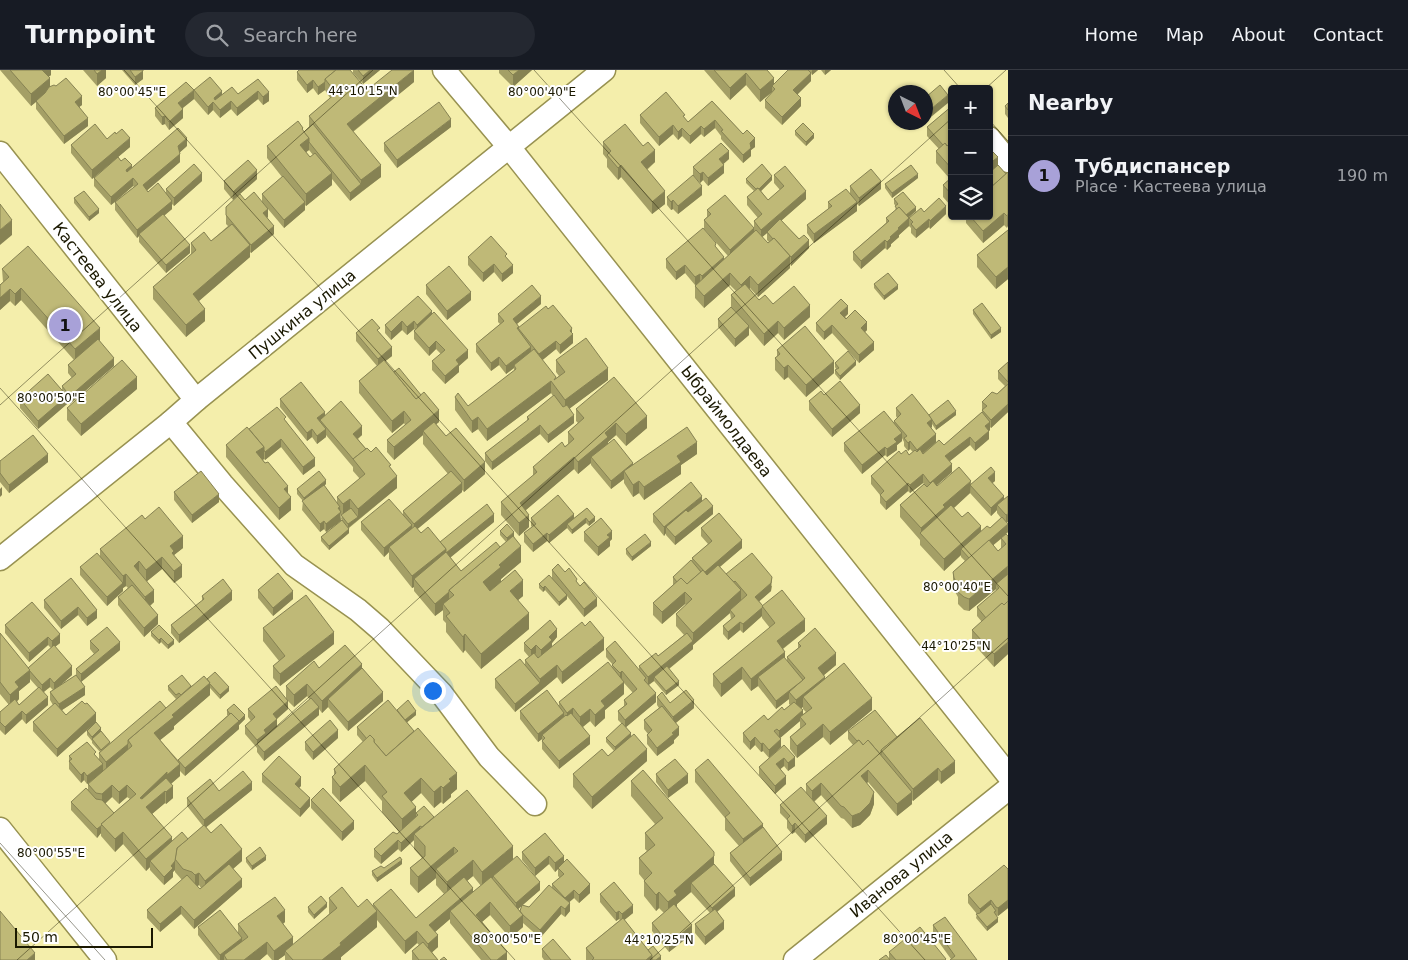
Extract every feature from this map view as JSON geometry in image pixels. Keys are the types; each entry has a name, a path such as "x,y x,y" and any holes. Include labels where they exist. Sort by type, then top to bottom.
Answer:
{"street":[{"name":"Ыбраймолдаева","path":"444,70 509,147 1008,775"},
{"name":"Пушкина улица","path":"0,559 604,70"},
{"path":"993,143 1008,160"},
{"name":"Кастеева улица","path":"0,153 196,400"},
{"path":"171,422 222,484 294,565 358,610 380,629 441,693 488,757 535,804"},
{"name":"Иванова улица","path":"794,960 1008,789"},
{"path":"0,829 105,960"}],"building":[{"path":"10,70 42,70 50,78 31,94"},
{"path":"94,70 102,70 97,74"},
{"path":"130,70 143,70 143,71 135,77"},
{"path":"299,70 336,70 318,87 313,80 307,85 297,72"},
{"path":"336,70 350,70 367,90 392,70 414,70 347,124 381,165 361,180 309,116 336,93 325,79"},
{"path":"358,70 370,70 363,76"},
{"path":"508,70 519,70 513,75"},
{"path":"714,70 767,70 774,78 760,90 746,73 730,88"},
{"path":"788,70 808,70 811,73 793,90 801,98 782,117 765,100 775,89 772,86"},
{"path":"210,77 222,91 214,98 215,100 232,87 238,94 258,79 269,92 263,97 258,91 237,108 231,101 220,110 213,102 208,107 194,90"},
{"path":"66,78 82,96 75,102 88,118 64,136 36,101 49,87 56,86"},
{"path":"186,82 194,90 178,103 183,109 169,122 155,108"},
{"path":"940,85 948,95 933,107 933,91"},
{"path":"666,92 685,115 683,116 688,122 712,101 743,134 747,130 755,138 750,143 751,148 743,155 721,131 723,130 715,120 704,129 701,126 690,136 682,128 678,132 673,125 659,137 640,115"},
{"path":"439,102 451,119 397,160 384,143"},
{"path":"948,109 947,146 945,143 943,145 930,130 933,130 933,122"},
{"path":"298,121 309,138 300,145 310,157 315,153 332,173 306,194 267,146"},
{"path":"803,123 814,134 806,142 795,131"},
{"path":"95,124 107,139 122,129 130,138 92,170 71,145"},
{"path":"313,124 361,184 350,193 309,142 309,138 304,132"},
{"path":"625,124 643,146 648,142 655,150 641,162 665,191 652,202 621,165 618,168 607,155 611,151 603,142"},
{"path":"178,128 187,138 178,146 180,154 143,185 148,192 158,183 172,201 137,230 115,202 138,184 133,178 111,197 94,178 118,157 121,161 125,158 132,165 126,170 127,172"},
{"path":"721,143 729,151 719,159 724,165 708,178 703,172 700,174 693,167"},
{"path":"945,143 947,146 948,164 936,151"},
{"path":"993,152 998,157 993,161"},
{"path":"248,160 257,170 233,192 224,181"},
{"path":"194,164 202,173 174,198 166,189"},
{"path":"762,164 772,176 759,189 756,189 746,179"},
{"path":"911,165 918,174 892,193 885,184"},
{"path":"998,165 1006,174 993,185 993,175 993,169"},
{"path":"785,166 806,191 761,230 754,221 762,214 747,197 758,188 768,200 784,186 774,175"},
{"path":"871,169 881,181 859,198 850,186"},
{"path":"1008,172 1008,214 1007,216 1004,213 983,231 973,220 993,220 993,185"},
{"path":"693,175 702,186 678,206 673,200 671,202 667,197"},
{"path":"283,176 305,202 284,220 262,194"},
{"path":"948,181 948,191 943,185"},
{"path":"846,189 857,202 814,234 807,225 832,206 828,202"},
{"path":"84,191 99,209 89,217 74,198"},
{"path":"254,192 268,209 263,213 274,226 251,245 226,215 226,207 240,194 245,200"},
{"path":"903,192 916,207 906,215 899,207 897,209 895,206 898,204 894,199"},
{"path":"725,195 754,228 730,250 704,220 711,214 707,210"},
{"path":"939,198 946,206 930,221 929,219 916,230 909,218 921,208 924,212"},
{"path":"0,204 12,220 0,230"},
{"path":"899,207 909,218 887,242 885,240 861,261 853,252 889,221 886,218"},
{"path":"163,214 190,245 166,265 139,234"},
{"path":"780,219 799,239 804,235 809,240 791,257 767,232"},
{"path":"232,224 250,245 193,294 205,309 186,325 153,287 196,250 191,243 204,232 211,241"},
{"path":"703,228 716,243 715,246 724,257 702,276 700,274 695,277 685,265 676,272 666,259"},
{"path":"756,230 768,243 774,238 790,256 758,285 750,276 741,285 730,273 704,296 695,286"},
{"path":"1008,230 1008,267 996,277 977,255"},
{"path":"491,236 507,254 505,256 513,265 502,274 494,264 483,273 468,257"},
{"path":"28,246 100,328 75,349 21,288 15,294 10,289 0,298 0,285 9,277 2,269"},
{"path":"449,266 471,292 447,311 426,285"},
{"path":"888,273 898,285 884,296 874,284"},
{"path":"745,284 759,300 765,295 773,304 794,286 810,305 784,328 778,321 764,334 731,295"},
{"path":"532,285 541,296 513,319 519,327 517,328 531,347 506,366 499,357 491,363 476,344 504,321 498,314"},
{"path":"418,296 432,311 417,325 414,321 407,327 402,321 391,332 385,325"},
{"path":"841,299 848,306 840,313 846,319 855,310 867,322 861,328 874,342 859,355 832,325 824,332 816,323"},
{"path":"982,303 1001,328 991,335 973,310"},
{"path":"553,305 572,328 570,331 573,334 560,345 556,341 539,354 518,328 546,306 548,309"},
{"path":"731,307 749,326 735,339 718,319"},
{"path":"434,312 468,350 456,360 459,364 445,376 432,361 445,350 436,341 429,348 414,331"},
{"path":"372,319 380,328 377,330 392,347 378,359 356,333"},
{"path":"805,326 834,361 806,385 788,365 784,368 775,358 780,354 777,350"},
{"path":"586,338 608,368 565,400 551,381 487,429 478,417 472,421 455,397 458,393 468,406 516,369 514,365 534,349 556,377 554,380 565,372 556,360"},
{"path":"98,339 114,358 70,396 62,386 76,374 68,365"},
{"path":"848,351 856,361 840,376 835,370 839,368 835,363"},
{"path":"122,360 137,377 81,424 67,408"},
{"path":"384,360 416,399 424,392 439,410 394,447 387,440 411,420 404,411 392,421 359,381"},
{"path":"1008,362 1008,382 998,371"},
{"path":"399,368 421,395 416,399 394,372"},
{"path":"48,374 67,396 38,421 20,399"},
{"path":"614,377 647,416 626,434 616,423 605,433 608,437 578,462 574,457 520,503 529,515 519,523 501,502 537,472 533,467 562,442 565,447 574,439 568,432 584,418 576,409"},
{"path":"840,381 860,405 832,429 809,401 821,391 824,395"},
{"path":"301,382 325,412 317,418 326,429 317,436 312,429 307,433 280,399"},
{"path":"1008,384 1008,404 991,420 982,410 987,406 982,402 992,392 997,394"},
{"path":"912,394 932,419 927,423 936,434 917,450 910,441 908,443 904,438 907,436 894,421 901,414 896,408"},
{"path":"554,395 563,407 567,405 574,415 548,435 540,425 492,462 485,453 529,419 527,417"},
{"path":"948,400 956,411 936,426 929,415"},
{"path":"341,401 362,426 353,434 366,449 353,459 320,420"},
{"path":"277,407 286,417 284,419 315,458 303,467 281,439 265,452 264,447 249,429"},
{"path":"884,411 902,433 894,439 897,442 887,449 885,447 862,465 844,443"},
{"path":"982,412 990,422 985,426 989,431 975,443 970,437 945,456 952,464 930,483 923,474 910,485 908,483 886,502 880,495 884,491 871,476 899,451 901,454 906,450 909,455 915,450 917,452 920,449 923,454 939,440 944,445"},
{"path":"434,422 446,436 456,428 485,462 464,480 423,431"},
{"path":"247,427 264,447 256,452 265,463 268,462 288,486 284,489 291,497 279,508 226,445"},
{"path":"687,427 697,442 677,456 681,462 644,487 639,481 633,485 624,471"},
{"path":"33,435 48,454 9,485 0,473 0,461"},
{"path":"614,439 633,463 611,481 591,457"},
{"path":"376,447 391,465 389,466 397,476 358,509 350,499 343,504 337,497 365,474 353,459 367,448 371,452"},
{"path":"959,467 971,481 943,505 945,507 921,528 900,505 924,484 927,487 933,481 937,486"},
{"path":"991,467 995,472 988,478 1004,496 991,508 970,485"},
{"path":"201,471 219,494 192,515 174,492"},
{"path":"319,471 326,480 304,498 297,489"},
{"path":"451,471 462,483 414,524 403,511"},
{"path":"691,482 702,496 664,527 653,514"},
{"path":"324,485 340,507 338,508 341,512 326,524 324,521 320,524 302,501"},
{"path":"558,495 574,514 549,535 547,533 533,544 524,533 536,524 531,518"},
{"path":"1008,496 1008,514 1006,515 997,505"},
{"path":"706,498 713,506 675,537 666,527 686,510 688,512"},
{"path":"389,499 412,525 384,548 361,522"},
{"path":"487,504 494,514 446,553 446,549 440,542"},
{"path":"951,505 962,517 968,512 981,526 944,559 920,533"},
{"path":"159,507 183,536 170,546 174,551 172,553 182,565 174,571 162,557 146,570 139,561 134,566 154,590 145,597 126,574 123,576 100,549 142,515 145,519"},
{"path":"351,508 358,517 348,524 341,515"},
{"path":"587,508 595,517 589,522 586,518 572,530 567,524"},
{"path":"719,513 742,540 705,572 692,558 712,541 701,528"},
{"path":"1002,517 1008,524 969,558 961,549 987,526 990,528"},
{"path":"601,518 612,531 607,535 610,537 598,547 584,532"},
{"path":"342,520 349,529 329,546 321,537"},
{"path":"507,524 514,532 507,538 500,531"},
{"path":"415,526 421,533 428,527 446,549 412,576 389,547"},
{"path":"645,534 651,542 632,557 626,549"},
{"path":"1006,534 1008,536 1008,566 969,599 964,597 958,592 958,585 953,572 989,540 998,551 1006,544 1001,538"},
{"path":"513,536 521,546 483,582 490,591 515,570 523,580 510,591 529,613 481,654 465,634 463,637 446,616 450,613 443,604 454,595 449,590"},
{"path":"496,542 500,547 435,604 414,579 446,552 461,571"},
{"path":"97,553 123,583 107,597 80,567"},
{"path":"752,553 772,577 771,583 755,597 763,607 743,624 740,622 728,632 723,626 735,616 730,610 747,595 726,574"},
{"path":"691,560 701,572 687,584 681,578 677,582 673,577"},
{"path":"558,564 565,572 569,568 580,586 584,582 597,598 584,609 552,570"},
{"path":"718,565 741,590 693,633 676,614 692,599 685,592 662,612 653,603 681,578 687,584 703,570 707,575"},
{"path":"278,573 293,591 273,608 258,590"},
{"path":"1008,574 1008,601 1004,605 1002,603 986,618 977,607 999,588 996,584"},
{"path":"549,575 567,595 559,602 545,586 543,588 539,584"},
{"path":"71,578 97,610 87,618 78,607 61,621 44,600"},
{"path":"223,579 232,591 179,635 171,625 204,599 202,596"},
{"path":"132,585 158,615 144,628 118,597"},
{"path":"782,590 805,619 777,641 785,652 751,679 742,667 721,684 713,674 775,623 762,606"},
{"path":"306,595 334,632 280,674 273,666 285,656 263,628"},
{"path":"1008,601 1008,642 994,654 972,630 1002,603 1004,605"},
{"path":"32,602 60,634 52,641 48,637 29,653 5,625"},
{"path":"550,620 557,629 549,637 552,640 541,650 536,645 531,650 524,643"},
{"path":"590,621 604,638 562,672 557,665 540,679 525,660 534,653 538,658 582,622 585,626"},
{"path":"159,625 174,640 168,645 151,632"},
{"path":"107,627 120,642 81,674 76,669 99,650 90,641"},
{"path":"815,628 836,653 818,668 825,677 796,700 789,692 805,678 787,657 801,646 798,643"},
{"path":"0,633 30,670 15,682 19,687 10,695 0,682"},
{"path":"687,633 693,641 648,677 639,666 656,653 658,656"},
{"path":"615,641 656,693 625,720 618,711 627,704 624,700 637,689 622,671 620,673 612,665 616,661 606,649"},
{"path":"54,645 72,666 54,683 50,678 42,685 28,668"},
{"path":"345,645 362,664 322,701 307,684 294,695 286,686 314,661 319,668"},
{"path":"784,657 803,680 776,701 758,677"},
{"path":"520,659 540,683 515,704 495,679"},
{"path":"608,662 624,682 601,701 605,706 595,715 590,709 580,717 573,708 567,713 559,702"},
{"path":"844,663 872,698 830,732 823,724 797,746 790,737 806,724 800,717 812,708 803,697"},
{"path":"667,666 679,681 666,691 654,677"},
{"path":"362,668 383,692 348,722 328,699"},
{"path":"215,672 229,687 220,695 207,679"},
{"path":"76,675 85,687 59,704 50,692"},
{"path":"182,675 191,686 181,695 179,693 176,695 168,686"},
{"path":"204,676 210,683 154,733 180,764 167,775 167,772 140,798 142,799 166,778 173,786 146,807 172,837 146,859 123,832 115,839 101,824 136,794 127,785 119,792 112,785 102,794 96,793 88,784 132,746 128,740"},
{"path":"276,686 288,701 273,714 277,719 264,730 266,733 257,740 245,726 255,717 248,709"},
{"path":"39,687 48,697 26,715 22,711 5,727 0,722 0,712 15,699 19,705"},
{"path":"547,690 564,713 538,734 520,711"},
{"path":"686,690 694,700 673,717 657,697 662,692 670,703"},
{"path":"311,698 319,707 264,752 257,744"},
{"path":"388,700 414,731 386,756 370,735 367,739 357,727"},
{"path":"408,700 416,711 405,720 397,710"},
{"path":"82,701 85,704 87,703 96,713 57,749 33,722 55,703 66,715"},
{"path":"160,701 166,708 128,740 128,744 106,762 99,753"},
{"path":"794,702 803,710 779,731 777,729 774,731 781,739 769,750 755,737 750,742 743,733 764,715 768,720 782,707 784,710"},
{"path":"234,704 245,715 239,721 227,710"},
{"path":"662,706 679,727 672,733 674,734 657,748 647,735 652,730 644,720"},
{"path":"875,710 897,737 881,750 881,755 868,740 863,745 848,731"},
{"path":"231,713 239,721 185,768 178,760"},
{"path":"571,713 590,736 559,761 542,741 545,738 542,735"},
{"path":"920,718 955,761 941,772 938,768 913,789 881,750"},
{"path":"330,720 338,730 313,752 305,742"},
{"path":"96,722 101,728 92,737 87,731"},
{"path":"622,723 631,733 615,747 606,738"},
{"path":"418,728 457,773 449,779 451,781 443,788 441,786 434,792 421,778 404,793 416,807 402,819 382,796 387,792 365,765 340,787 332,777 336,773 334,769 370,735 386,756"},
{"path":"101,731 110,742 101,750 92,739"},
{"path":"634,734 647,749 592,797 573,774 602,749 608,756"},
{"path":"859,740 863,745 868,740 912,792 897,804 868,770 861,776 874,792 870,803 860,813 852,816 821,783 812,791 806,784"},
{"path":"87,742 103,764 87,776 84,772 81,775 69,761 72,759 69,756"},
{"path":"784,745 795,757 788,763 784,758 776,764 786,776 775,786 759,767"},
{"path":"279,756 301,777 295,784 310,798 300,809 262,774"},
{"path":"675,759 688,774 668,790 656,774"},
{"path":"708,759 763,824 743,839 725,817 730,813 695,770"},
{"path":"643,770 714,852 714,856 674,891 677,895 668,902 659,892 656,895 644,881 652,873 639,858 655,845 645,833 663,818 631,781"},
{"path":"243,771 252,782 204,820 187,798 210,779 219,791"},
{"path":"801,787 827,816 805,835 795,823 792,826 787,819 790,816 780,805"},
{"path":"86,788 96,799 102,800 114,813 97,829 71,802"},
{"path":"323,788 354,821 342,832 311,800"},
{"path":"467,790 513,846 482,872 473,860 447,882 436,869 458,851 454,847 418,877 410,868 425,856 425,846 414,834"},
{"path":"424,806 434,817 422,827 420,826 401,843 398,840 381,856 374,849 393,832 397,834 418,815 416,813"},
{"path":"221,824 242,849 205,881 199,873 195,875 183,869 175,859 177,848 204,825 211,833"},
{"path":"763,827 782,852 750,878 730,853"},
{"path":"182,832 188,839 177,848 175,861 171,866 173,868 164,877 150,861"},
{"path":"545,833 564,856 555,863 549,856 535,868 522,852"},
{"path":"260,847 266,856 252,866 246,858"},
{"path":"517,856 540,882 516,903 493,876"},
{"path":"400,857 402,860 377,878 372,871 381,866 384,868"},
{"path":"567,859 590,884 579,895 574,890 565,898 552,884 564,874 558,868"},
{"path":"229,864 242,879 194,920 181,906 160,924 147,910 187,875 200,889"},
{"path":"714,864 735,888 712,908 691,883"},
{"path":"1004,865 1008,869 1008,900 998,908 991,900 980,909 968,895"},
{"path":"464,877 473,888 429,925 438,935 428,944 417,931 405,941 373,904 391,889 416,918"},
{"path":"491,877 523,915 510,926 490,902 476,915 507,952 497,960 491,960 450,911"},
{"path":"614,882 633,905 622,914 619,911 616,913 600,894"},
{"path":"549,885 570,903 565,909 561,906 540,930 520,911 522,905 529,907"},
{"path":"342,887 358,907 367,899 377,911 322,960 293,960 285,951 337,908 329,898"},
{"path":"321,896 327,903 314,915 308,907"},
{"path":"275,897 285,910 277,916 293,937 274,951 267,942 244,960 227,960 224,955 248,937 238,924"},
{"path":"674,904 692,925 669,944 652,923"},
{"path":"991,904 998,918 987,927 976,914"},
{"path":"715,909 724,921 705,937 695,924"},
{"path":"220,910 242,938 220,955 198,927"},
{"path":"0,911 35,953 27,960 0,960"},
{"path":"945,917 977,960 950,960 955,956 933,925"},
{"path":"623,918 652,955 646,960 592,960 594,958 586,948"},
{"path":"920,927 945,960 896,960 889,952"},
{"path":"553,939 571,960 551,960 542,949"},
{"path":"423,942 438,960 419,960 412,951"},
{"path":"653,946 661,956 656,960 652,960 652,955 648,950"},
{"path":"886,955 890,960 879,960"}],"place":[{"name":"Тубдиспансер","path":"65,325"}]}
